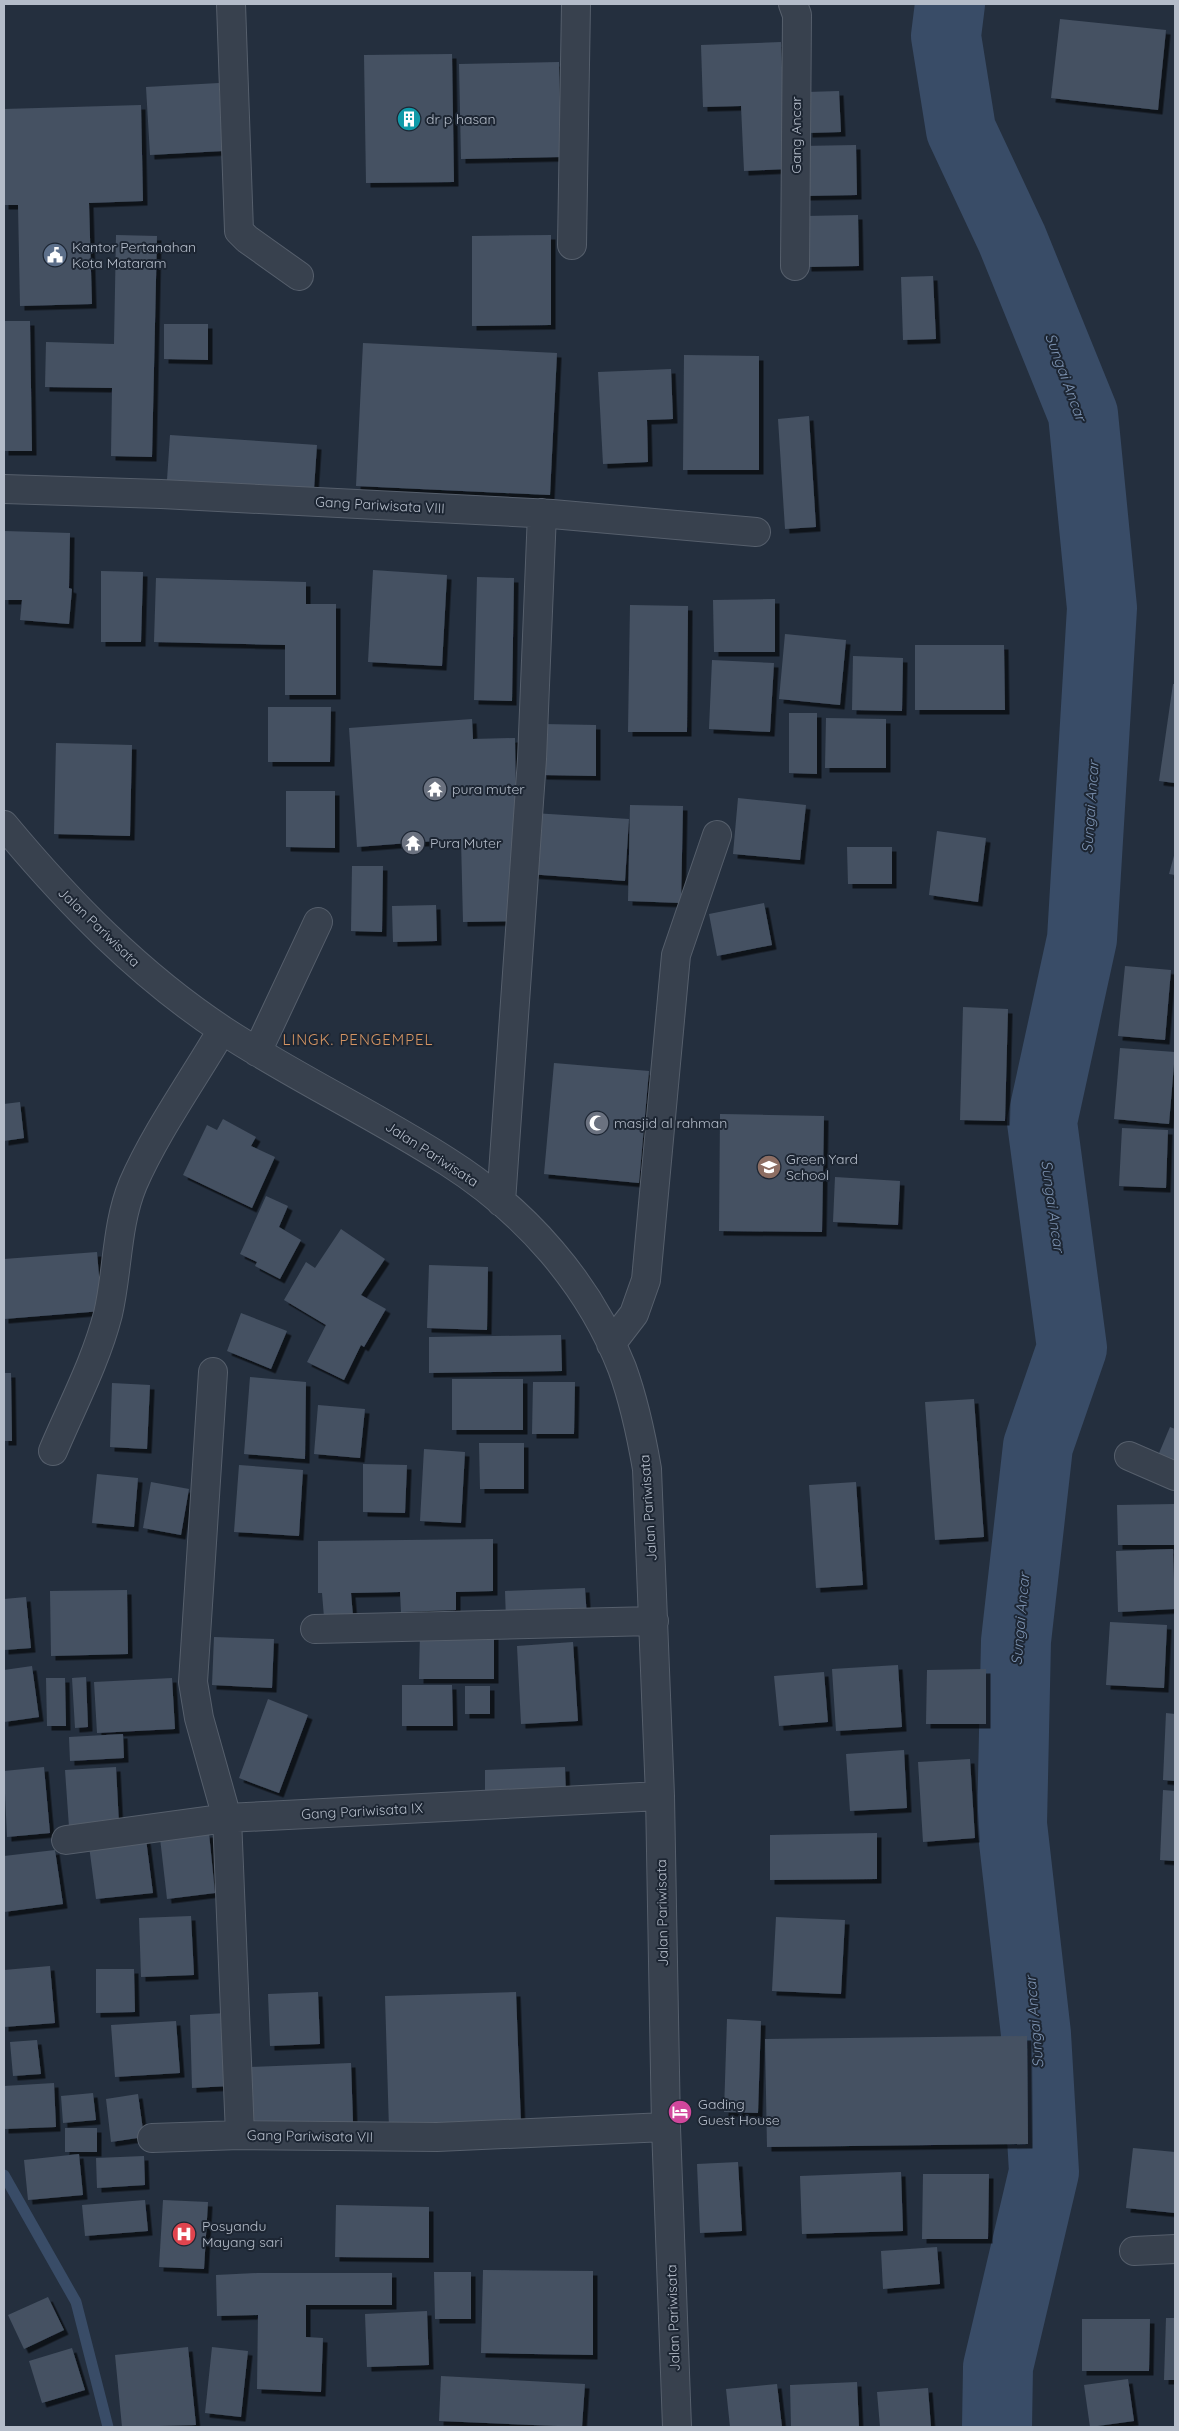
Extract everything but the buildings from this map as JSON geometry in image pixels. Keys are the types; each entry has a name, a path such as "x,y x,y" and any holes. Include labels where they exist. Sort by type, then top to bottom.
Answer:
{"street":[{"path":"230,4 239,231 246,239 299,276"},
{"path":"572,245 576,4"},
{"name":"Gang Ancar","path":"793,4 797,16 795,266"},
{"name":"Gang Pariwisata VIII","path":"4,488 171,494 542,514 756,532"},
{"path":"501,1202 532,759 542,514"},
{"name":"Jalan Pariwisata","path":"4,825 44,873 90,921 177,997 222,1030 257,1052 382,1122 450,1163 501,1202 538,1235 568,1270 589,1302 612,1344 636,1414 647,1469 660,1796 666,2127 677,2427"},
{"path":"612,1344 634,1314 646,1280 676,955 717,835"},
{"path":"257,1052 318,922"},
{"path":"53,1451 96,1349 108,1313 121,1230 133,1185 222,1030"},
{"name":"Gang Pariwisata VII","path":"213,1372 193,1682 200,1718 227,1818 240,2135 437,2137 666,2127"},
{"path":"1129,1456 1175,1476"},
{"path":"315,1629 654,1621"},
{"name":"Gang Pariwisata IX","path":"66,1840 227,1818 660,1796"},
{"path":"152,2138 240,2135"},
{"path":"1134,2251 1175,2249"}],"waterway":[{"name":"Sungai Ancar","path":"950,4 946,36 961,130 1012,239 1083,414 1102,608 1082,939 1042,1122 1072,1348 1038,1446 1016,1641 1012,1824 1036,2034 1044,2172 998,2367 997,2427"},
{"path":"4,2175 76,2302 108,2427"}],"place":[{"name":"dr p hasan","path":"409,119"},
{"name":"Kantor Pertanahan Kota Mataram","path":"55,255"},
{"name":"pura muter","path":"435,789"},
{"name":"Pura Muter","path":"413,843"},
{"name":"masjid al rahman","path":"597,1123"},
{"name":"Green Yard School","path":"769,1167"},
{"name":"Gading Guest House","path":"680,2112"},
{"name":"Posyandu Mayang sari","path":"184,2234"}],"district":[{"name":"LINGK. PENGEMPEL","path":"358,1039"}]}
